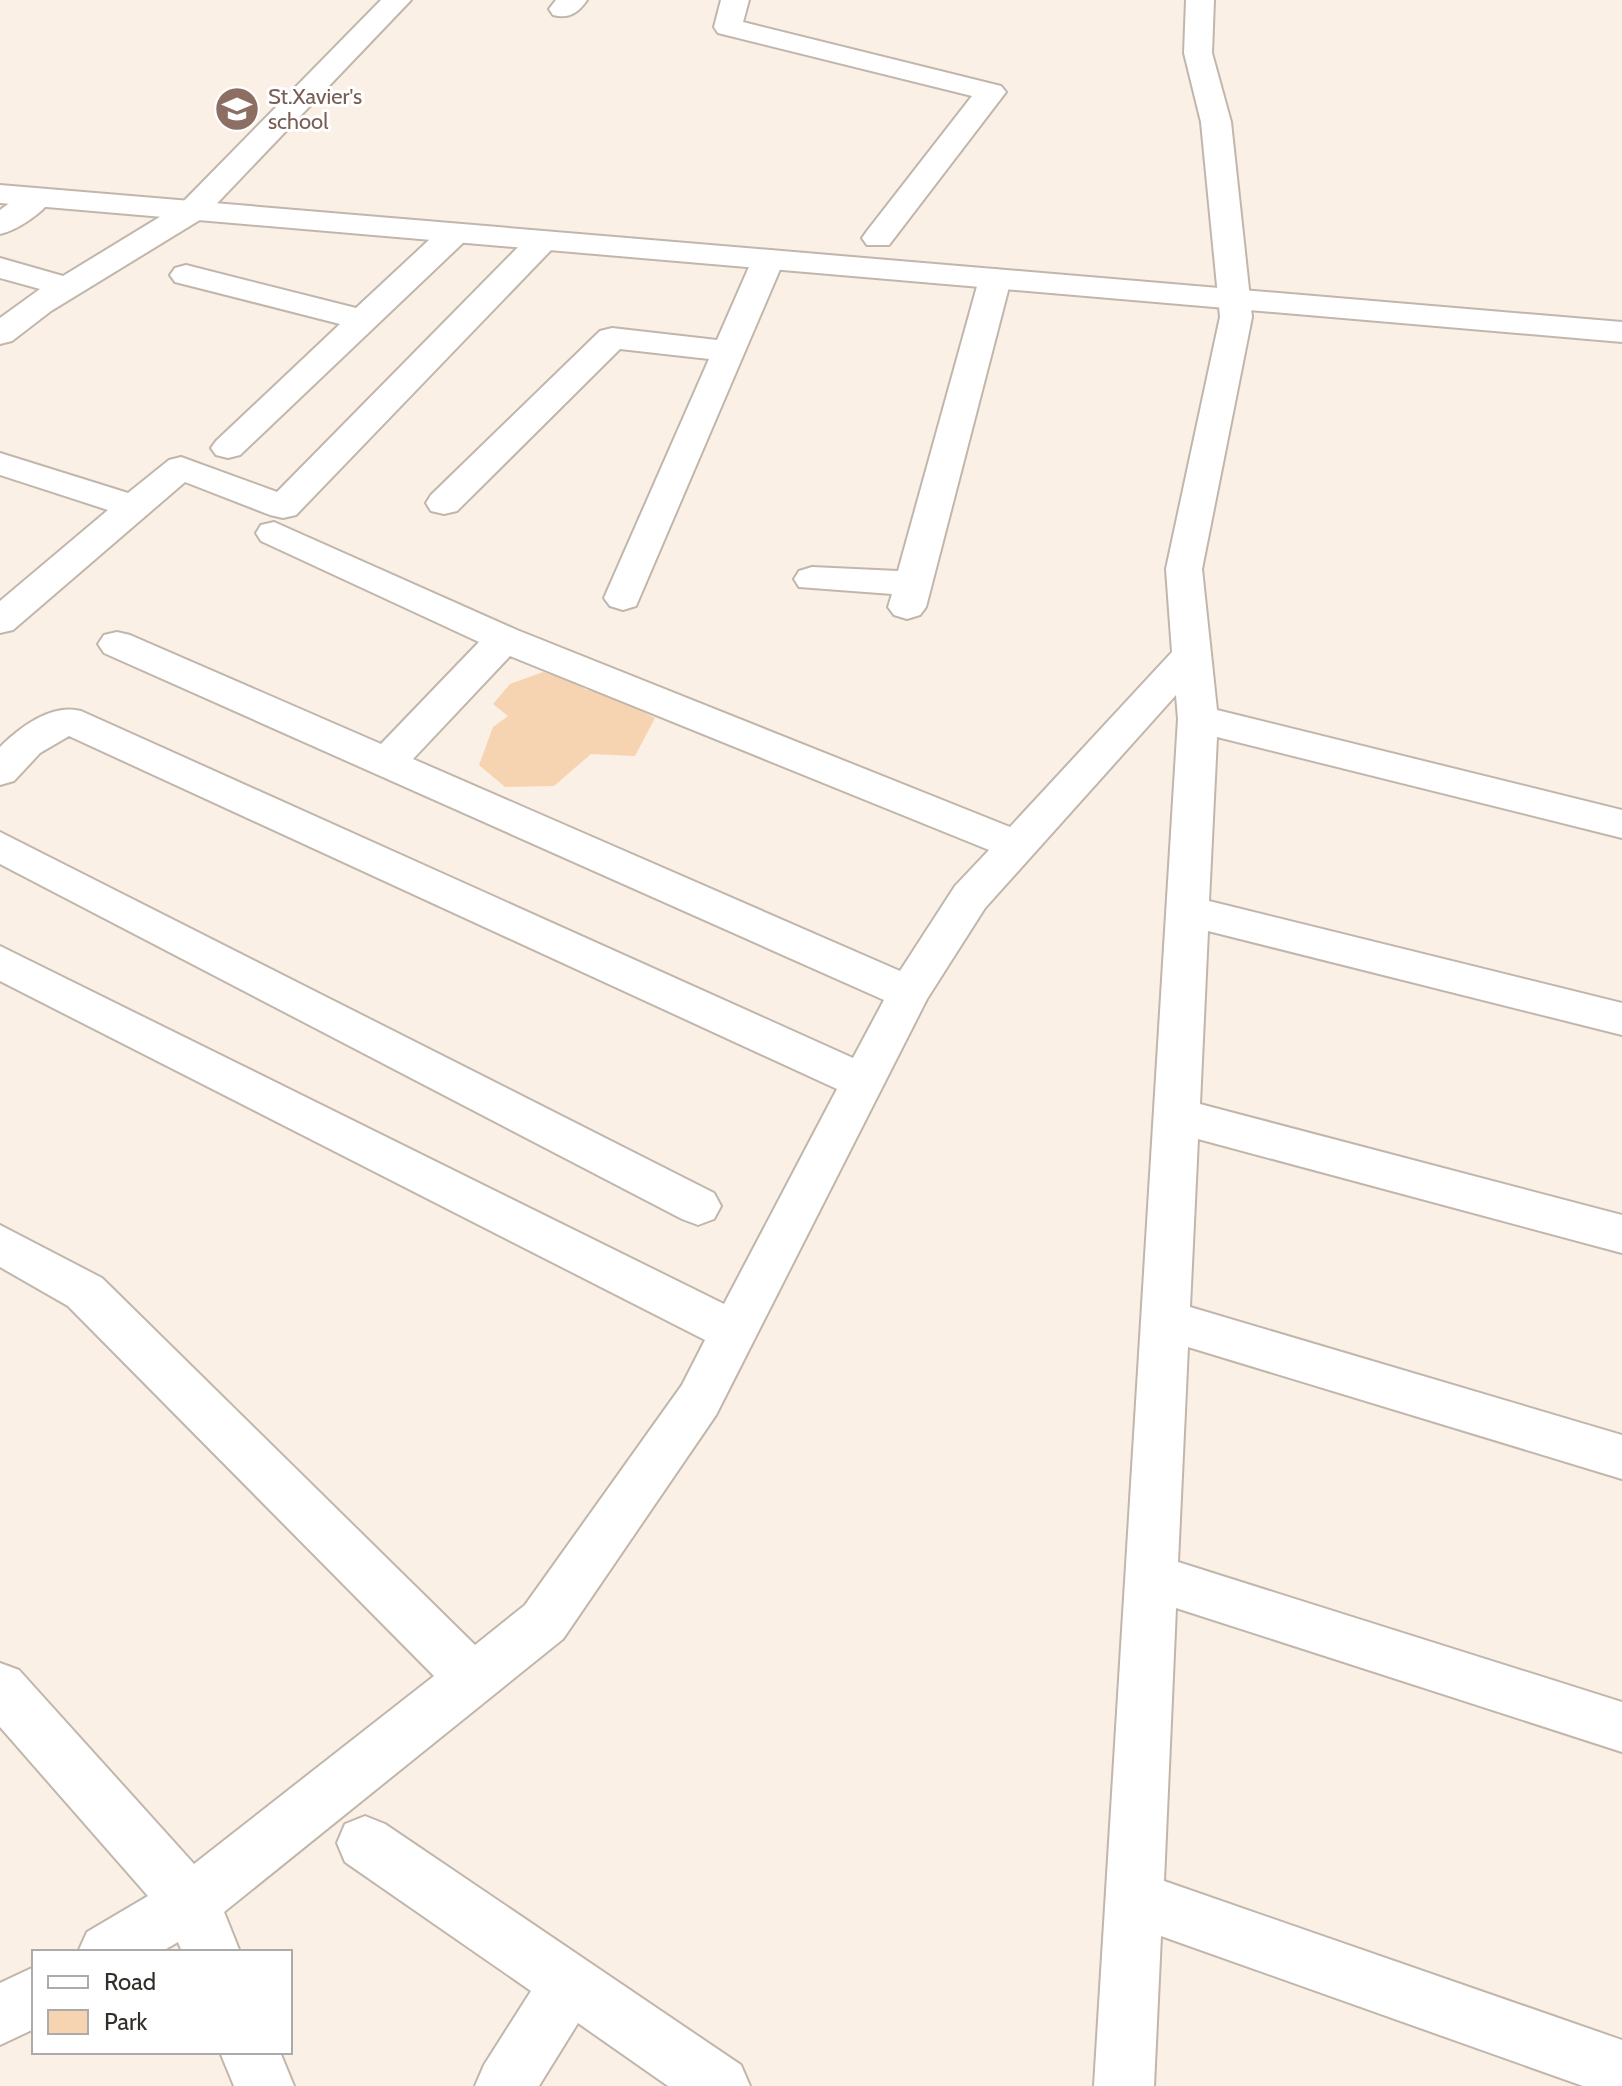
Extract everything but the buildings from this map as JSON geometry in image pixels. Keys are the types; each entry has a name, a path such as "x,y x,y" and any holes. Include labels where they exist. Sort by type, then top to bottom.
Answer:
{"street":[{"path":"0,334 67,287 192,211 397,0"},
{"path":"735,0 728,27 991,92 878,238"},
{"path":"1124,2086 1198,719 1184,569 1236,317 1237,299 1216,122 1198,53 1200,0"},
{"path":"0,194 1622,332"},
{"path":"0,225 37,198"},
{"path":"228,448 455,233"},
{"path":"0,621 181,468 283,507 542,241"},
{"path":"623,598 768,260"},
{"path":"0,268 67,287"},
{"path":"186,275 363,320"},
{"path":"812,579 910,595 995,279"},
{"path":"576,335 729,351"},
{"path":"444,503 612,338"},
{"path":"5,472 134,506"},
{"path":"274,533 504,639 1017,846"},
{"path":"386,763 504,639"},
{"path":"117,644 909,993"},
{"path":"110,1950 191,1902 544,1622 699,1400 909,993 970,897 1191,655"},
{"path":"1198,719 1622,824"},
{"path":"0,771 26,744 67,720 863,1082"},
{"path":"0,846 698,1206"},
{"path":"1188,911 1622,1019"},
{"path":"0,962 734,1332"},
{"path":"1177,1116 1622,1234"},
{"path":"0,1244 85,1292 473,1679"},
{"path":"1166,1320 1622,1457"},
{"path":"1152,1577 1622,1727"},
{"path":"0,1688 191,1902 210,1950"},
{"path":"365,1843 720,2086"},
{"path":"1135,1899 1622,2070"},
{"path":"505,2086 569,1983"},
{"path":"0,2016 32,1997"},
{"path":"251,2054 264,2086"}],"green space":[{"path":"543,672 572,681 586,690 622,693 633,707 655,718 635,756 591,754 554,786 505,787 479,765 493,727 508,716 493,704 510,684"}],"place":[{"name":"St.Xavier's school","path":"237,109"}]}
